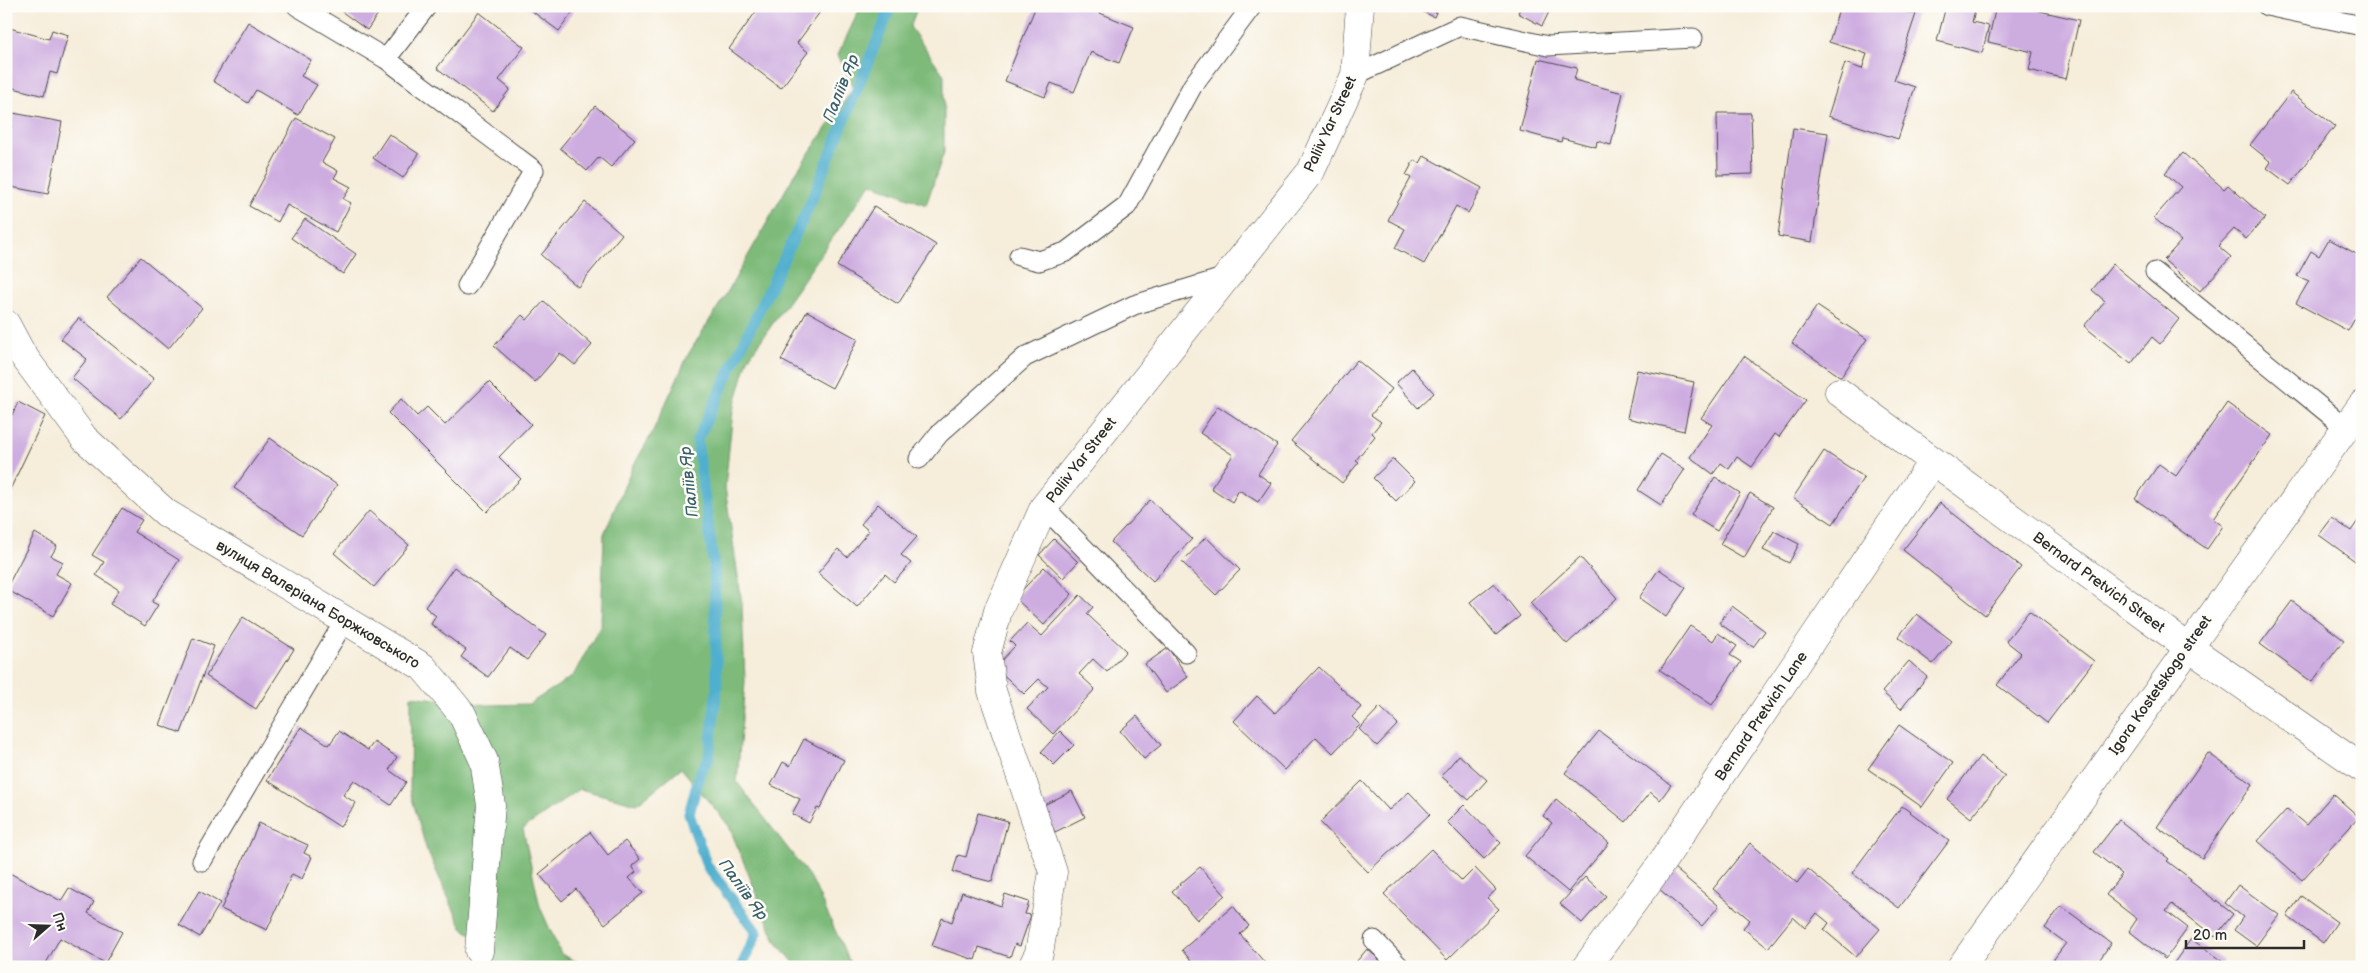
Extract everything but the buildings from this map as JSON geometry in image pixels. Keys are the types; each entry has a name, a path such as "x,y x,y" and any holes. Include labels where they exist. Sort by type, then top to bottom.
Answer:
{"street":[{"name":"Paliiv Yar Street","path":"1032,967 1039,953 1053,872 992,691 987,653 998,611 1044,507 1311,171 1355,74 1360,6"},
{"name":"вулиця Валеріана Боржковського","path":"6,324 22,354 84,438 166,513 423,667 462,714 484,761 491,805 479,951"},
{"name":"Bernard Pretvich Street","path":"1839,392 1932,462 2188,647 2362,768"},
{"name":"Igora Kostetskogo street","path":"1961,967 2362,405"},
{"name":"Bernard Pretvich Lane","path":"1586,967 1656,871 1932,462"}],"lane":[{"path":"297,6 386,59 534,170 467,286"},
{"path":"386,59 427,6"},
{"path":"1019,256 1039,261 1066,252 1127,206 1192,85 1252,6"},
{"path":"2268,6 2362,26"},
{"path":"1355,74 1460,26 1548,46 1693,38"},
{"path":"2155,272 2346,428"},
{"path":"919,458 939,434 1025,356 1134,305 1226,277"},
{"path":"1044,507 1186,653"},
{"path":"202,861 345,620"},
{"path":"1374,940 1400,967"}],"green space":[{"path":"861,6 918,6 910,27 944,75 944,152 926,205 871,183 748,359 733,410 725,487 742,604 745,681 737,782 812,880 852,967 798,967 776,942 729,826 681,768 637,804 580,789 523,829 540,907 561,954 588,967 485,967 496,951 462,928 426,848 410,791 411,696 488,705 529,704 573,676 601,625 604,534 631,470 651,435 689,353 728,291 793,177 854,87 838,55"}],"waterway":[{"name":"Паліїв Яр","path":"741,967 757,933 707,866 689,814 700,773 709,758 717,687 714,567 697,440 811,202 891,6"}]}
